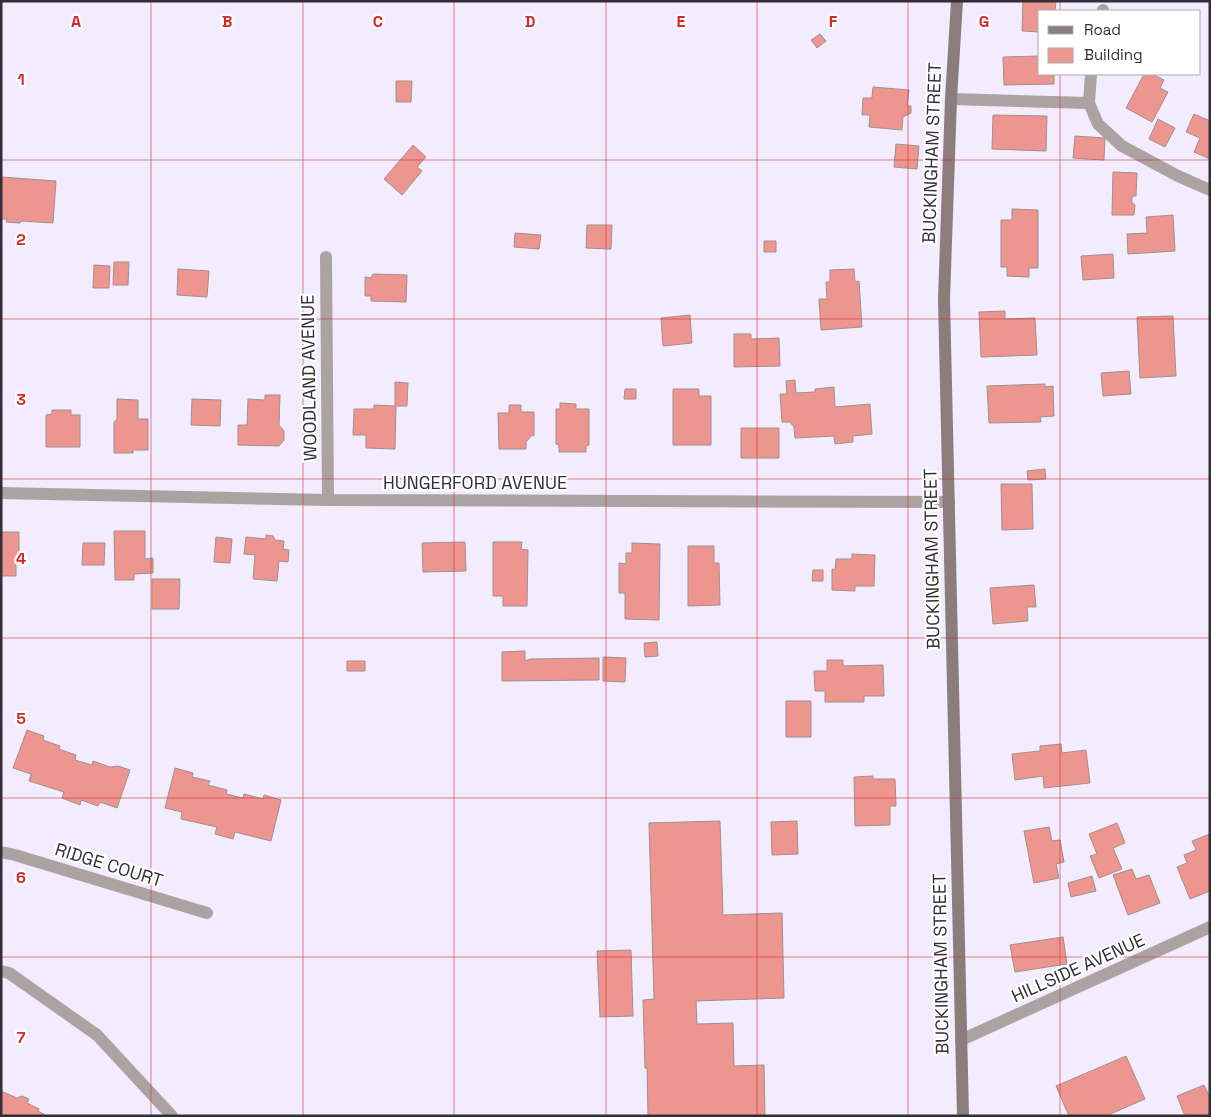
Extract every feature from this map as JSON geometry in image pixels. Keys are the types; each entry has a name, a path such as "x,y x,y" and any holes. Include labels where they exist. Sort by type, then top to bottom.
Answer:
{"main road":[{"name":"BUCKINGHAM STREET","path":"957,1 951,99 944,299 963,1116"}],"street":[{"path":"1091,75 1090,103 1098,124 1122,146 1178,176 1210,190"},
{"path":"951,99 1090,103"},
{"name":"WOODLAND AVENUE","path":"326,257 328,500"},
{"name":"HUNGERFORD AVENUE","path":"1,493 328,500 948,502"},
{"name":"RIDGE COURT","path":"1,852 207,913"},
{"name":"HILLSIDE AVENUE","path":"961,1040 1210,927"},
{"path":"1,971 9,973 97,1035 172,1116"}],"building":[{"path":"1023,1 1056,1 1055,10 1038,10 1038,32 1022,31"},
{"path":"820,34 826,41 817,48 811,40"},
{"path":"1038,56 1038,75 1054,75 1054,84 1004,85 1003,57"},
{"path":"1143,75 1154,75 1164,80 1160,88 1168,92 1152,122 1126,108"},
{"path":"396,81 412,81 411,102 396,102"},
{"path":"873,87 909,90 907,106 911,106 911,113 903,117 902,130 869,127 870,115 862,115 863,98 872,98"},
{"path":"1194,114 1210,121 1210,159 1194,152 1200,138 1186,132"},
{"path":"993,115 1047,116 1046,151 992,149"},
{"path":"1158,119 1175,128 1165,147 1149,139"},
{"path":"1075,136 1105,138 1104,160 1073,158"},
{"path":"896,144 919,146 917,169 894,167"},
{"path":"413,145 426,157 417,167 422,171 402,195 384,179"},
{"path":"1113,172 1137,173 1136,196 1132,196 1132,203 1135,205 1134,215 1112,215"},
{"path":"1,177 56,181 53,223 6,222 7,219 1,219"},
{"path":"1012,209 1038,210 1038,268 1029,268 1029,277 1007,276 1007,267 1001,267 1001,220 1012,220"},
{"path":"1173,215 1175,251 1128,254 1127,234 1147,233 1146,217"},
{"path":"587,225 612,225 611,249 586,248"},
{"path":"515,233 541,235 539,249 514,247"},
{"path":"764,241 776,241 776,252 764,252"},
{"path":"1113,254 1114,278 1083,280 1081,256"},
{"path":"114,262 129,262 128,285 113,285"},
{"path":"94,265 110,266 109,288 93,288"},
{"path":"178,269 209,271 207,297 177,295"},
{"path":"854,269 855,282 859,281 862,327 821,330 819,299 827,299 826,282 830,282 830,270"},
{"path":"373,274 407,275 406,302 371,301 371,296 365,296 365,277 371,278"},
{"path":"1005,311 1005,319 1035,318 1037,355 981,357 979,312"},
{"path":"690,315 692,343 663,346 661,318"},
{"path":"1173,316 1176,376 1140,378 1137,317"},
{"path":"734,334 751,334 751,339 779,338 780,366 734,367"},
{"path":"1129,371 1131,394 1103,396 1101,373"},
{"path":"795,380 796,393 815,392 815,389 834,387 835,407 870,404 872,434 853,436 853,442 835,444 834,436 795,438 794,427 790,422 782,422 780,394 787,394 786,381"},
{"path":"395,382 408,383 407,406 396,406 395,449 366,448 366,435 353,435 354,409 374,409 374,405 395,406"},
{"path":"1045,384 1045,387 1053,386 1054,416 1040,417 1041,422 989,423 987,386"},
{"path":"625,389 636,389 636,399 624,399"},
{"path":"673,389 699,389 699,396 711,396 711,445 673,445"},
{"path":"265,395 280,395 279,425 284,431 284,440 279,446 238,445 238,425 247,425 248,399 265,400"},
{"path":"117,399 138,400 138,419 148,419 148,450 133,450 133,453 114,453 114,422 117,419"},
{"path":"192,399 221,400 220,426 191,425"},
{"path":"560,403 576,404 576,409 589,409 589,445 586,446 586,452 559,452 559,445 556,444 556,409 560,409"},
{"path":"509,405 521,405 521,412 534,412 534,436 532,435 526,442 526,449 499,449 498,413 509,413"},
{"path":"52,410 71,410 71,415 80,415 80,447 46,447 46,415 52,414"},
{"path":"741,428 779,428 779,458 741,458"},
{"path":"1045,469 1046,479 1028,480 1027,471"},
{"path":"1001,484 1032,484 1033,529 1002,530"},
{"path":"114,531 145,531 145,559 153,558 153,573 134,574 134,580 115,580"},
{"path":"1,532 19,532 19,563 16,563 16,576 1,576"},
{"path":"266,535 273,536 275,540 284,541 283,549 289,550 288,562 279,561 277,581 253,579 255,555 244,554 246,537 266,539"},
{"path":"216,537 232,539 230,563 214,562"},
{"path":"465,542 466,571 423,572 422,543"},
{"path":"493,542 522,542 521,549 528,550 527,606 503,606 503,596 493,596"},
{"path":"83,543 105,543 104,565 82,565"},
{"path":"632,543 660,544 659,620 625,619 625,593 619,593 619,563 626,564 626,553 632,553"},
{"path":"688,546 714,546 714,563 719,563 720,605 688,606"},
{"path":"852,554 875,555 874,586 855,586 855,591 832,590 832,569 835,570 836,559 852,559"},
{"path":"813,570 823,570 823,581 812,581"},
{"path":"152,579 180,579 179,609 152,609"},
{"path":"1034,585 1036,607 1027,607 1028,621 993,624 990,588"},
{"path":"657,642 658,656 645,657 644,643"},
{"path":"525,651 525,661 530,659 599,658 599,680 502,681 502,652"},
{"path":"603,657 626,658 625,682 603,681"},
{"path":"827,660 843,660 843,666 883,665 884,696 864,696 864,702 825,702 825,691 815,691 814,671 827,671"},
{"path":"347,661 365,661 365,671 347,671"},
{"path":"786,701 811,701 811,737 786,737"},
{"path":"27,730 44,736 43,740 60,746 59,749 76,755 75,760 92,765 93,761 110,767 118,766 130,770 117,808 100,802 98,806 81,800 80,805 62,798 64,792 29,781 31,774 13,768"},
{"path":"1061,744 1062,753 1086,750 1090,783 1044,788 1043,776 1015,780 1012,754 1040,751 1040,746"},
{"path":"175,768 193,773 192,777 210,781 208,785 227,790 226,794 243,798 244,794 263,799 264,795 281,800 271,841 235,832 233,839 215,834 217,827 181,819 182,812 165,808"},
{"path":"873,776 873,779 895,779 896,806 890,806 890,825 855,826 854,777"},
{"path":"720,821 723,915 782,913 784,998 696,1001 697,1024 733,1023 734,1066 764,1065 765,1116 648,1116 643,1000 654,999 649,823"},
{"path":"797,821 798,854 772,855 771,822"},
{"path":"1117,823 1125,843 1113,848 1122,869 1099,878 1090,856 1097,854 1089,834"},
{"path":"1049,827 1052,841 1060,840 1064,862 1056,864 1059,878 1034,883 1024,831"},
{"path":"1210,834 1210,891 1190,899 1177,867 1187,863 1184,855 1196,850 1192,841"},
{"path":"1132,869 1136,879 1149,875 1160,903 1128,915 1113,875"},
{"path":"1092,876 1096,891 1071,897 1068,883"},
{"path":"1063,937 1067,964 1015,972 1010,945"},
{"path":"631,950 633,1016 600,1017 597,951"},
{"path":"1126,1056 1145,1099 1106,1116 1069,1116 1056,1086"},
{"path":"1204,1085 1210,1098 1210,1114 1206,1116 1185,1116 1177,1096"},
{"path":"1,1091 17,1098 22,1096 29,1099 27,1103 39,1109 38,1111 47,1116 1,1116"}]}
